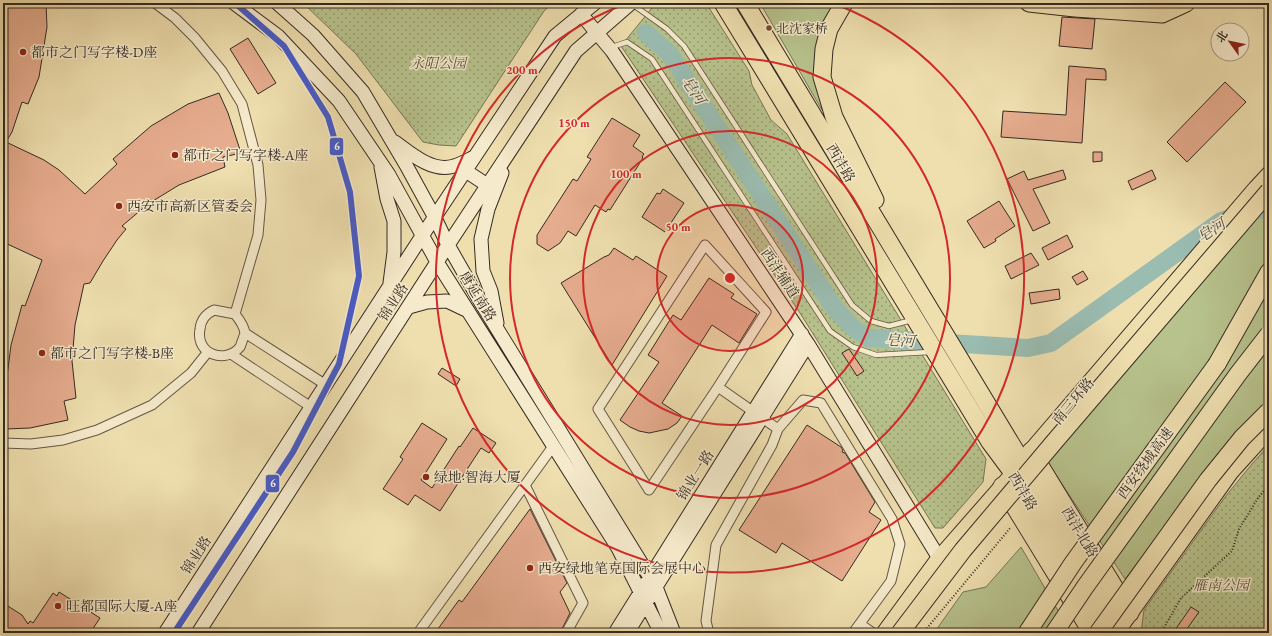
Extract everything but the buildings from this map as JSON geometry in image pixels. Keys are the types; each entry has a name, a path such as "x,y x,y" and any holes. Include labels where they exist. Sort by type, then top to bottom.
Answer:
{"highway":[{"name":"西沣路","path":"724,3 915,320"},
{"name":"西沣路","path":"745,3 964,365 1017,468 1116,632"},
{"path":"844,3 829,29 824,49 822,77 834,116 925,302"},
{"path":"1029,3 1162,14 1186,3"},
{"name":"南三环路","path":"900,633 964,550 1262,190"},
{"path":"1217,364 1269,272"},
{"name":"西安绕城高速","path":"1027,633 1073,563 1217,364 1269,297"},
{"path":"915,320 934,351"},
{"name":"西安绕城高速","path":"1054,633 1085,587 1196,432 1269,334"},
{"name":"西沣路","path":"934,351 990,442 1017,468"},
{"path":"1098,633 1208,480 1242,438 1269,412"},
{"path":"1017,468 1092,633"},
{"name":"西沣北路","path":"1017,468 1130,613"}],"main road":[{"name":"唐延南路","path":"234,3 278,36 339,100 389,175 437,262 618,548 661,633"},
{"name":"唐延南路","path":"277,3 313,35 363,92 435,218 448,245 498,331 653,582 674,633"},
{"name":"锦业路","path":"165,633 422,236 555,36 595,3"},
{"name":"锦业路","path":"198,633 448,245 576,51 631,3"},
{"name":"西沣辅道","path":"581,14 610,48 805,339 939,558"},
{"path":"390,139 417,158 435,166 453,167 474,157"},
{"path":"498,331 491,291 483,271 481,239 488,209 510,150"},
{"path":"380,161 387,199 394,221 394,252 390,287"},
{"path":"466,171 487,185"},
{"name":"南三环路","path":"884,633 939,558 1160,300 1262,190 1269,174"},
{"path":"409,307 427,302 447,301 468,311"},
{"name":"锦业一路","path":"615,633 653,582 805,339"},
{"path":"1116,632 1231,472 1269,430"},
{"name":"锦业一路","path":"627,633 643,597"}],"street":[{"path":"160,4 195,38 222,71 242,104 258,165 261,200 258,235 235,314"},
{"path":"705,245 766,312 718,387 649,490 598,409 705,245"},
{"path":"245,333 240,347 231,354 220,356 207,353 201,346 199,335 200,324 206,314 214,310 235,314 240,320 245,333 326,384"},
{"path":"3,443 31,444 62,440 97,430 152,405 191,373 207,353"},
{"path":"231,354 311,407"},
{"path":"718,387 778,429"},
{"path":"709,633 706,621 716,545 772,445 778,429 803,400 821,403 892,519 900,544 891,580 853,633"},
{"path":"418,633 554,445"},
{"path":"525,485 583,603 566,633"},
{"path":"860,624 873,633"}],"lane":[{"path":"631,3 667,29 684,46 852,305 871,321 889,326 915,320"},
{"path":"610,48 627,42 652,59 830,331 853,347 876,355 934,351"}],"path":[{"path":"1161,633 1181,598 1232,551 1239,529 1258,498 1269,484"},
{"path":"923,633 1012,525"}],"green space":[{"name":"永阳公园","path":"303,3 553,3 544,11 456,146 423,142 356,54"},
{"path":"656,3 706,3 749,71 752,85 771,120 787,134 986,459 983,482 943,528 935,528 800,313 621,46"},
{"path":"760,3 836,3 819,31 815,68 822,110"},
{"path":"1269,200 1269,400 1216,459 1125,579 1048,463"},
{"name":"雁南公园","path":"1269,445 1269,633 1141,633 1144,610 1225,497"},
{"path":"1021,547 1071,633 934,633 963,592 986,587"}],"waterway":[{"name":"皂河","path":"646,33 669,53 833,306 851,326 868,338 1028,348 1051,343 1221,221 1258,209 1269,211"}],"transit line":[{"name":"6","path":"174,633 293,452 339,364 359,276 350,192 328,117 284,46 235,3"}],"place":[{"name":"北沈家桥","path":"769,28"},
{"name":"都市之门写字楼-D座","path":"23,52"},
{"name":"都市之门写字楼-A座","path":"175,155"},
{"name":"西安市高新区管委会","path":"119,206"},
{"name":"都市之门写字楼-B座","path":"42,353"},
{"name":"绿地·智海大厦","path":"426,477"},
{"name":"西安绿地笔克国际会展中心","path":"530,568"},
{"name":"旺都国际大厦-A座","path":"58,606"}]}
